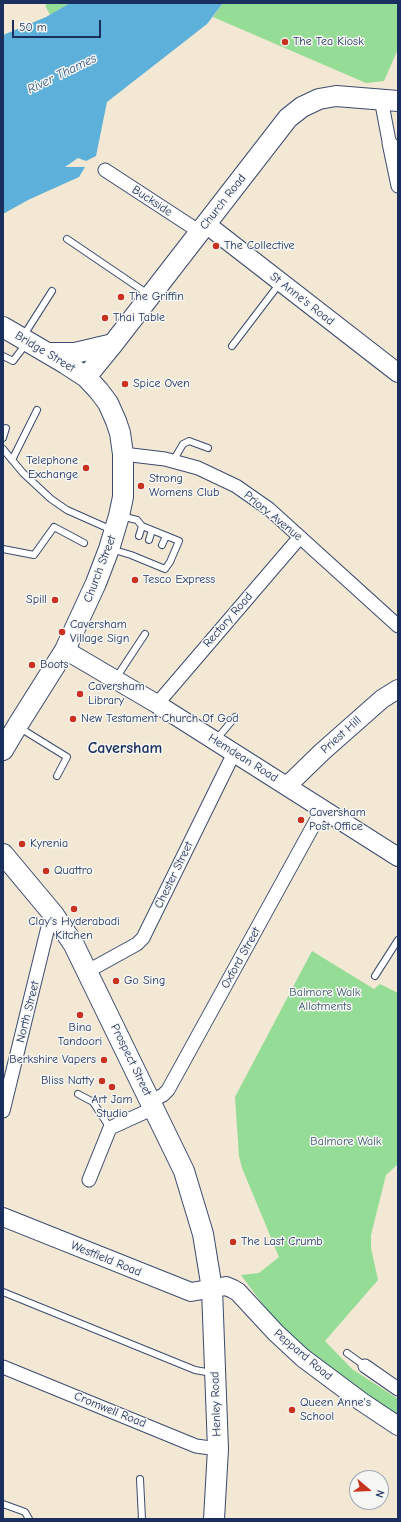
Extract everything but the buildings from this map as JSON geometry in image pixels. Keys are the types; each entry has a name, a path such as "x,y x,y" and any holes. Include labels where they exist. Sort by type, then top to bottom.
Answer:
{"main road":[{"name":"Church Road","path":"86,377 151,296 288,118 302,107 318,99 336,96 391,99"},
{"name":"Bridge Street","path":"3,327 49,353 86,377"},
{"path":"49,353 76,353 113,344"},
{"name":"Church Street","path":"3,750 65,650 96,583 114,532 123,488 123,454 120,433 108,403 86,377"},
{"name":"Prospect Street","path":"3,854 67,932 88,971 152,1104 184,1171 203,1234 212,1289"},
{"name":"Henley Road","path":"212,1289 218,1449 214,1519"}],"street":[{"path":"391,99 389,141 398,186"},
{"path":"389,141 398,153"},
{"name":"Buckside","path":"105,170 203,228"},
{"name":"St Anne's Road","path":"203,228 281,282 398,373"},
{"name":"Priory Avenue","path":"123,454 173,461 198,468 236,486 269,509 398,626"},
{"name":"Rectory Road","path":"157,704 300,537"},
{"name":"Hemdean Road","path":"65,650 157,704 398,857"},
{"name":"Priest Hill","path":"286,786 382,699 398,689"},
{"name":"Chester Street","path":"88,971 137,944 143,938 234,753"},
{"name":"Oxford Street","path":"110,1128 152,1104 168,1090 323,808"},
{"name":"North Street","path":"3,1111 49,923 54,915"},
{"path":"89,1180 110,1128"},
{"name":"Westfield Road","path":"3,1217 191,1292 212,1289"},
{"name":"Peppard Road","path":"212,1289 226,1286 238,1292 276,1333 303,1358 362,1402 398,1426"},
{"path":"365,1366 398,1389"},
{"name":"Cromwell Road","path":"3,1367 196,1446 218,1449"}],"lane":[{"path":"67,239 151,296"},
{"path":"232,346 281,282"},
{"path":"3,356 13,361 52,291"},
{"path":"12,460 37,410"},
{"path":"3,438 6,428"},
{"path":"173,461 182,444 188,441 208,448"},
{"path":"3,449 23,473 51,500 74,514 114,532 132,552 156,562 165,569 170,562 179,541 142,526 137,520 114,532"},
{"path":"139,536 142,526"},
{"path":"3,549 34,555 54,527 84,543"},
{"path":"149,540 152,530"},
{"path":"162,545 166,536"},
{"path":"115,679 145,634"},
{"path":"216,741 235,717"},
{"path":"17,726 67,757 58,776"},
{"path":"375,976 398,940"},
{"path":"78,1094 93,1102 110,1128"},
{"path":"3,1292 194,1370 216,1374"},
{"path":"347,1353 365,1366"},
{"path":"140,1479 142,1519"},
{"path":"3,1504 24,1512 29,1519"}],"green space":[{"path":"49,3 70,3 50,15 45,5"},
{"path":"223,3 398,3 398,49 384,81 366,83 213,17"},
{"path":"312,951 374,989 380,984 398,993 398,1164 386,1175 371,1235 371,1248 378,1280 325,1341 352,1369 398,1399 398,1415 344,1380 309,1354 270,1314 241,1275 259,1273 279,1257 242,1168 239,1156 235,1097"}],"water":[{"name":"River Thames","path":"70,3 223,3 207,24 107,102 96,156 86,161 78,158 65,167 85,167 79,177 28,200 3,214 3,35 46,17"}],"place":[{"name":"The Tea Kiosk","path":"285,42"},
{"name":"The Collective","path":"216,246"},
{"name":"The Griffin","path":"121,297"},
{"name":"Thai Table","path":"105,318"},
{"name":"Spice Oven","path":"125,384"},
{"name":"Telephone Exchange","path":"86,468"},
{"name":"Strong Womens Club","path":"141,486"},
{"name":"Tesco Express","path":"135,580"},
{"name":"Spill","path":"55,600"},
{"name":"Caversham Village Sign","path":"62,632"},
{"name":"Boots","path":"32,665"},
{"name":"Caversham Library","path":"80,694"},
{"name":"New Testament Church Of God","path":"73,719"},
{"name":"Caversham Post Office","path":"301,820"},
{"name":"Kyrenia","path":"22,844"},
{"name":"Quattro","path":"46,871"},
{"name":"Clay's Hyderabadi Kitchen","path":"74,909"},
{"name":"Go Sing","path":"116,981"},
{"name":"Bina Tandoori","path":"80,1015"},
{"name":"Berkshire Vapers","path":"104,1060"},
{"name":"Bliss Natty","path":"102,1081"},
{"name":"Art Jam Studio","path":"112,1087"},
{"name":"The Last Crumb","path":"233,1242"},
{"name":"Queen Anne's School","path":"292,1410"}],"district":[{"name":"Caversham","path":"125,748"}],"park label":[{"name":"Balmore Walk Allotments","path":"325,1000"},
{"name":"Balmore Walk","path":"346,1142"}]}
